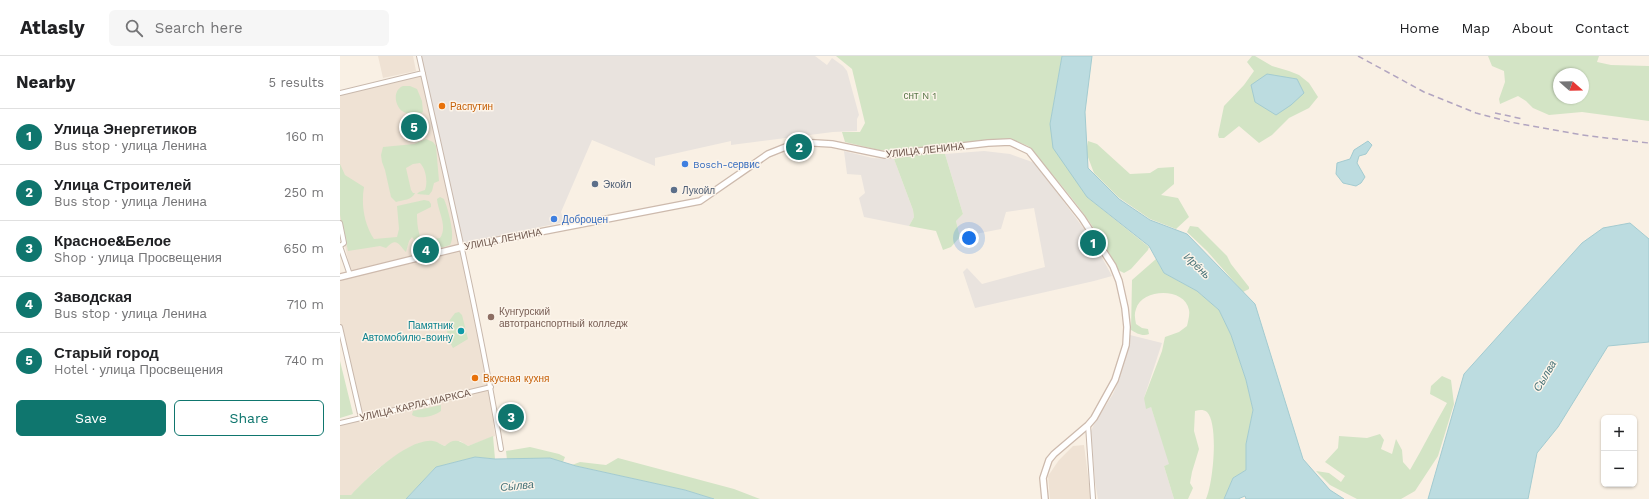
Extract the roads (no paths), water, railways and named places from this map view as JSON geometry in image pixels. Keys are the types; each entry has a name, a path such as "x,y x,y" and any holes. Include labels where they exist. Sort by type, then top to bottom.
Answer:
{"street":[{"path":"419,56 462,247 491,387 501,449"},
{"path":"340,93 423,73"},
{"name":"УЛИЦА ЛЕНИНА","path":"340,278 462,247 700,201 768,154 798,142 832,144 886,155 988,143 1010,142 1029,151 1082,218 1113,266 1122,290 1126,308 1127,327 1124,354 1112,388 1101,407 1088,424 1049,460 1043,478 1045,499"},
{"path":"340,223 344,243 340,246 350,275"},
{"path":"340,327 361,418"},
{"name":"УЛИЦА КАРЛА МАРКСА","path":"340,423 491,387"},
{"path":"1088,424 1093,499"}],"water":[{"name":"Ире́нь","path":"1062,56 1092,56 1085,112 1088,168 1119,199 1150,220 1187,234 1255,304 1303,459 1330,490 1344,499 1246,499 1245,496 1238,499 1224,499 1233,478 1246,470 1246,444 1253,410 1246,380 1231,335 1219,310 1197,291 1164,273 1149,246 1087,197 1053,148 1050,124"},
{"path":"1267,74 1297,79 1304,93 1291,105 1276,115 1255,102 1251,85"},
{"path":"1368,141 1372,145 1366,154 1359,156 1357,163 1365,177 1361,183 1356,186 1343,183 1336,174 1337,163 1350,159 1354,150"},
{"name":"Сылва","path":"1630,223 1649,239 1649,342 1608,346 1558,427 1537,453 1528,499 1428,499 1464,374 1582,243 1603,228"},
{"name":"Сы́лва","path":"475,457 495,459 550,458 576,466 685,490 714,499 406,499 436,467"}],"railway":[{"path":"1358,56 1424,92 1476,113 1510,122 1582,135 1649,143"},
{"path":"1495,113 1523,119"}],"place":[{"name":"Распутин","path":"442,106"},
{"name":"Старый город","path":"414,127"},
{"name":"Улица Строителей","path":"799,147"},
{"name":"Bosch-сервис","path":"685,164"},
{"name":"Экойл","path":"595,184"},
{"name":"Лукойл","path":"674,190"},
{"name":"Доброцен","path":"554,219"},
{"name":"Улица Энергетиков","path":"1093,243"},
{"name":"Заводская","path":"426,250"},
{"name":"Кунгурский автотранспортный колледж","path":"491,317"},
{"name":"Памятник Автомобилю-воину","path":"461,331"},
{"name":"Вкусная кухня","path":"475,378"},
{"name":"Красное&Белое","path":"511,417"}],"park label":[{"name":"снт N 1","path":"920,95"}]}
